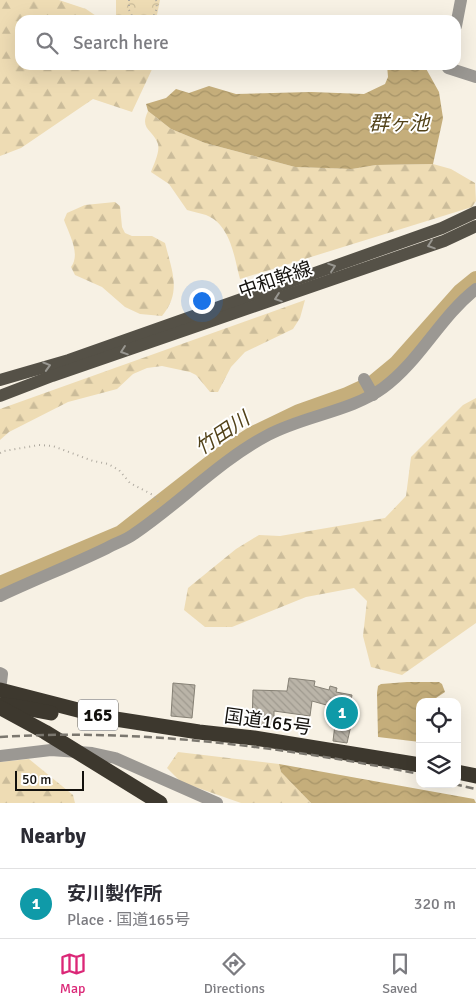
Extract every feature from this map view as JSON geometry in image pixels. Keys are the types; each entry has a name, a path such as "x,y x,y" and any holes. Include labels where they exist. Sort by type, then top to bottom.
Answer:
{"highway":[{"name":"国道165号","path":"0,690 109,718 198,732"},
{"name":"国道165号","path":"0,706 24,708 102,724 254,738 416,764"},
{"name":"165","path":"0,706 160,803"},
{"path":"461,773 476,776"}],"main road":[{"name":"中和幹線","path":"0,380 69,360 442,228 476,212"},
{"name":"中和幹線","path":"0,396 444,241 476,226"}],"street":[{"path":"458,15 461,0"},
{"path":"454,70 476,77"},
{"path":"0,596 133,535 224,464 268,435 294,423 373,395 396,377 476,289"},
{"path":"364,379 373,395"},
{"path":"0,673 2,674 0,690"},
{"path":"0,756 51,750 92,753 115,758 217,803"}],"path":[{"path":"128,0 132,15"},
{"path":"154,15 157,8 156,0"},
{"path":"0,453 39,444 53,446 93,461 108,464 119,470 130,483 153,495"}],"green space":[{"path":"0,0 59,0 86,9 95,15 15,15 15,70 152,70 132,112 93,99 21,148 0,156"},
{"path":"116,0 160,0 157,15 116,15"},
{"path":"148,111 171,129 205,143 295,167 352,169 376,165 433,164 451,169 475,183 476,201 472,207 240,279 230,242 221,226 206,215 187,210 169,184 151,172 158,151 158,144 146,126 145,122"},
{"path":"115,202 120,206 122,227 125,233 132,236 152,236 165,243 174,281 174,290 168,307 162,316 140,314 125,307 102,287 75,275 71,267 75,256 64,220 67,213 85,205"},
{"path":"305,300 300,318 293,329 245,352 231,367 218,392 210,392 196,375 190,372 162,366 147,368 133,374 117,389 68,402 9,432 0,440 0,409"},
{"path":"476,398 476,623 402,675 371,667 363,636 367,601 354,588 306,597 232,627 205,627 184,610 188,588 236,549 259,535 280,536 385,518 406,496 411,457 463,405"},
{"path":"178,752 279,764 281,772 311,803 241,803 181,782 167,768"},
{"path":"29,759 73,795 75,803 0,803 0,762"}],"water":[{"name":"群ヶ池","path":"387,70 427,70 439,92 443,118 433,164 376,165 352,169 295,167 205,143 171,129 148,111 146,104 166,98 176,89 189,93 209,86 236,94 311,92 364,94 385,84 388,77"},
{"path":"439,682 442,684 445,692 436,698 416,698 416,742 378,737 377,693 378,686 381,684"},
{"path":"279,764 474,799 476,803 311,803 281,772"}],"building":[{"path":"289,678 315,681 314,686 329,690 330,686 337,688 336,692 352,695 348,720 352,721 347,743 333,741 337,708 312,701 310,716 274,711 274,726 252,726 253,690 287,691"},
{"path":"173,683 195,685 192,718 171,716"}],"waterway":[{"name":"竹田川","path":"0,584 121,533 222,454 253,434 299,412 347,395 373,383 396,364 460,292 476,279"}],"railway":[{"path":"0,737 105,735 211,742 316,756 416,773"},
{"path":"461,786 476,789"}],"place":[{"name":"安川製作所","path":"342,713"}]}
